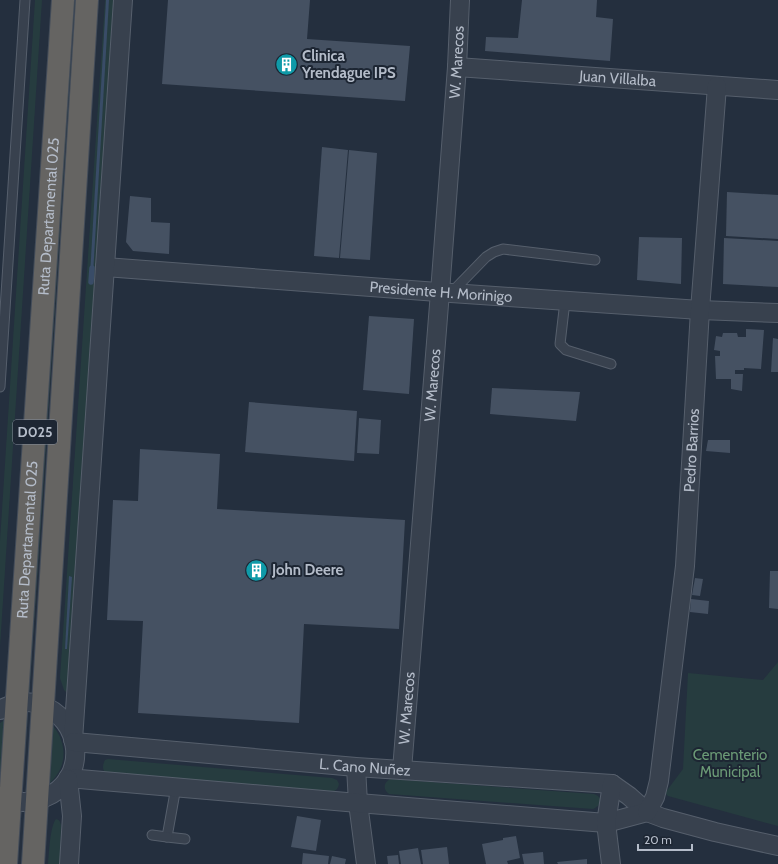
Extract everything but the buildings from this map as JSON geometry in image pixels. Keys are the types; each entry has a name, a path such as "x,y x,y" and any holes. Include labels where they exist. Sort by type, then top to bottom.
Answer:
{"highway":[{"name":"Ruta Departamental 025","path":"6,864 5,797 9,706 63,0"},
{"name":"Ruta Departamental 025","path":"33,864 87,0"}],"street":[{"path":"5,797 24,802 38,801 49,796 60,789 68,778 73,768 75,755 74,741 123,0"},
{"name":"W. Marecos","path":"402,770 446,292 460,0"},
{"name":"Juan Villalba","path":"457,67 778,90"},
{"name":"Pedro Barrios","path":"647,812 655,797 659,781 686,566 700,310 717,86"},
{"name":"Presidente H. Morinigo","path":"105,267 700,310 778,313"},
{"path":"9,706 26,702 44,706 59,715 69,727 74,741"},
{"name":"L. Cano Nuñez","path":"74,741 356,767 612,784"},
{"path":"356,767 358,803 366,864"},
{"path":"68,778 606,823 647,812"},
{"path":"68,778 72,816 69,864"},
{"path":"611,864 606,823 612,784 629,796 647,812 663,818 715,832 778,846"}],"lane":[{"path":"0,387 25,0"},
{"path":"446,292 486,257 503,249 595,260"},
{"path":"565,300 560,344 566,350 611,364"},
{"path":"167,837 176,787"},
{"path":"152,835 186,839"}],"green space":[{"path":"35,0 42,0 0,647 0,541"},
{"path":"73,0 75,0 40,539 28,697"},
{"path":"105,0 114,0 68,692 66,692 60,678"},
{"name":"Cementerio Municipal","path":"778,662 778,826 668,796 665,793 683,769 688,673 763,680"},
{"path":"6,719 1,783 0,723"},
{"path":"52,726 57,731 64,752 58,774 50,783"},
{"path":"108,759 332,778 337,780 339,784 336,790 331,792 107,774 103,769 103,766 105,760"},
{"path":"390,779 594,794 601,800 598,806 593,809 389,794 386,791 385,784"},
{"path":"56,819 61,825 60,864 48,864 52,828"}],"water":[{"path":"106,0 109,0 93,275 90,275"},
{"path":"69,576 72,577 67,649 65,649"}],"waterway":[{"path":"91,282 92,268"}],"place":[{"name":"Clinica Yrendague IPS","path":"286,65"},
{"name":"John Deere","path":"256,570"}]}
